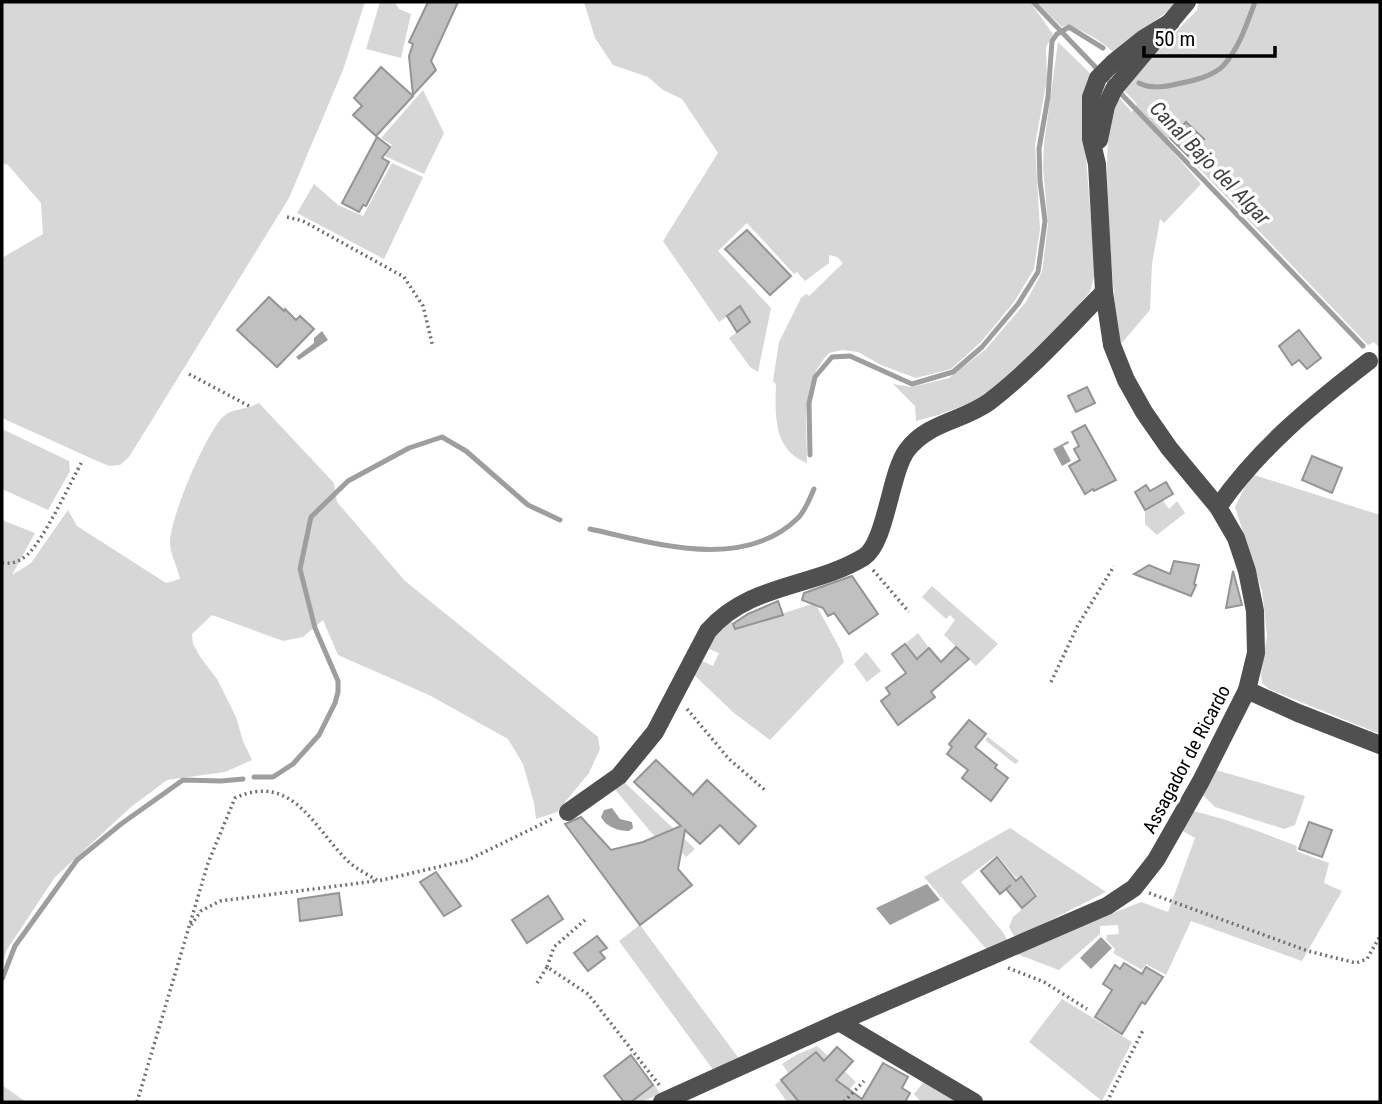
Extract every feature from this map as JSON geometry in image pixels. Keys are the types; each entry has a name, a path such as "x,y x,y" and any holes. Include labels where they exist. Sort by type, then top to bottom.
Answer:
{"street":[{"name":"Assagador de Ricardo","path":"666,1101 839,1022 1107,906 1134,888 1163,848 1247,690 1256,653 1255,611 1247,570 1236,538 1218,507 1169,449 1126,380 1112,345 1104,292 1097,164 1106,106 1114,89 1187,2"},
{"path":"568,811 619,776 654,732 708,631 719,618 745,601 795,582 818,577 866,556 875,545 907,450 933,426 986,404 1012,383 1104,292"},
{"path":"1218,507 1240,475 1274,441 1319,400 1369,361"},
{"path":"1247,690 1380,745"},
{"path":"839,1022 974,1102"}],"path":[{"path":"287,217 303,221 404,277 423,306 433,347"},
{"path":"189,374 249,406"},
{"path":"2,563 12,564 27,555 83,460"},
{"path":"866,556 869,565 909,612"},
{"path":"1051,682 1078,625 1114,566"},
{"path":"673,695 729,759 766,791"},
{"path":"137,1102 208,863 235,798 250,791 272,792 287,797 303,808 351,864 378,881"},
{"path":"188,929 201,911 220,901 378,881 468,860 568,811"},
{"path":"1134,888 1308,951 1356,963 1367,959 1380,936"},
{"path":"537,983 547,967 554,947 585,920"},
{"path":"990,957 993,965 1044,982 1087,1009"},
{"path":"547,967 588,994 666,1101"},
{"path":"1107,1102 1143,1030"},
{"path":"844,1102 864,1081"}],"shaded area":[{"path":"2,2 365,2 343,70 289,198 129,457 120,465 109,466 2,418 2,258 43,234 41,203 8,165 2,163"},
{"path":"380,2 395,2 399,9 411,14 401,58 366,49"},
{"path":"584,2 1030,2 1053,34 1046,47 1047,79 1035,145 1040,229 1034,269 1014,302 981,342 951,369 916,378 881,365 858,352 842,350 829,353 813,377 809,391 806,419 807,463 796,457 782,440 776,419 776,384 773,381 779,342 801,298 806,294 809,296 843,263 837,257 829,255 829,263 805,281 797,272 794,274 747,223 718,251 771,308 758,372 750,367 729,338 750,322 741,307 719,322 663,241 718,153 682,99 663,90 648,77 613,65 595,38"},
{"path":"1036,2 1175,2 1115,54 1087,33 1067,25 1062,27"},
{"path":"1199,2 1380,2 1380,348 1374,342 1368,345 1169,137 1166,144 1201,184 1164,223 1160,219 1152,264 1150,310 1120,345 1112,269 1107,176 1109,130 1115,100 1120,99 1132,112 1137,104 1122,88 1197,10"},
{"path":"1058,42 1092,75 1083,118 1095,273 1090,292 1054,334 988,396 916,421 915,406 893,384 912,387 949,378 986,349 1026,302 1042,272 1048,224 1043,167 1044,144"},
{"path":"423,90 444,133 424,174 385,156 392,145 381,138"},
{"path":"392,163 423,177 384,259 297,213 314,184 338,205 363,216"},
{"path":"322,331 328,340 299,360 296,357 314,343 314,338"},
{"path":"259,403 334,483 337,502 405,581 598,737 600,749 589,773 557,812 536,819 523,764 508,739 429,695 338,655 323,620 303,637 283,641 212,615 192,634 193,644 217,679 236,717 252,760 225,772 167,780 131,807 55,877 6,951 2,969 2,520 35,533 12,575 31,563 68,510 77,526 166,583 180,579 171,552 171,532 190,476 208,439 224,416"},
{"path":"2,429 69,461 70,471 48,510 2,489"},
{"path":"1068,441 1069,443 1063,446 1071,461 1062,466 1053,449"},
{"path":"1251,474 1380,515 1380,734 1269,689 1262,683 1267,635 1262,591 1235,507"},
{"path":"1163,500 1169,509 1177,501 1185,513 1157,535 1145,524 1145,510"},
{"path":"932,586 998,644 976,666 944,635 955,620 950,615 946,619 922,597"},
{"path":"815,603 840,649 844,662 770,740 734,713 692,673 698,659 713,666 719,653 709,649 710,646 706,644 730,618 735,629"},
{"path":"918,633 929,648 917,659 905,644"},
{"path":"866,652 881,671 867,682 854,664"},
{"path":"988,737 1019,761 1015,764 985,740"},
{"path":"1216,770 1305,796 1295,825 1284,829 1215,807 1203,795"},
{"path":"622,780 695,849 686,857 664,834 655,837 613,787"},
{"path":"612,808 620,819 632,822 633,828 629,831 621,830 606,823 601,817 604,810"},
{"path":"1193,811 1284,841 1297,846 1296,851 1329,863 1324,883 1342,891 1302,961 1191,921 1166,975 1146,964 1142,970 1113,953 1115,949 1106,939 1107,935 1119,934 1118,925 1100,926 1100,934 1059,970 1017,954 1141,902 1168,912 1195,838 1181,830"},
{"path":"1010,828 1106,892 1015,938 1009,927 1013,917 1038,896 1021,874 1016,878 997,855 961,882 1008,941 988,951 924,877"},
{"path":"927,884 940,900 890,925 876,908"},
{"path":"640,925 740,1060 714,1071 619,941"},
{"path":"1101,937 1112,948 1091,969 1080,958"},
{"path":"1062,999 1132,1042 1102,1101 1029,1042"},
{"path":"817,1046 856,1082 840,1099 830,1080 835,1075 816,1052 789,1074 782,1064"},
{"path":"926,1079 964,1102 921,1102 914,1094"},
{"path":"781,1080 799,1102 787,1102 775,1085"},
{"path":"654,1084 660,1094 641,1102 631,1102"},
{"path":"2,1085 26,1102 2,1102"}],"building":[{"path":"428,2 458,2 431,61 436,70 413,95 409,56 413,44 409,42"},
{"path":"381,67 413,96 376,136 353,115 362,106 354,98"},
{"path":"1186,122 1204,139 1188,156 1170,138"},
{"path":"377,137 390,147 382,158 389,162 366,206 363,205 359,212 342,203"},
{"path":"747,230 791,276 770,295 725,249"},
{"path":"269,297 296,320 300,316 314,329 277,367 237,330"},
{"path":"740,306 750,322 737,332 727,316"},
{"path":"1299,330 1321,358 1307,369 1299,360 1292,365 1279,346"},
{"path":"1087,387 1095,403 1076,412 1068,396"},
{"path":"1085,425 1116,480 1085,494 1069,466 1080,460 1074,449 1079,446 1072,432"},
{"path":"1312,456 1342,468 1332,493 1302,480"},
{"path":"1166,482 1173,494 1145,510 1135,492 1146,485 1150,491"},
{"path":"1174,561 1199,565 1191,596 1134,574 1149,565 1170,574"},
{"path":"1233,571 1242,605 1226,608"},
{"path":"852,576 878,614 849,634 834,613 828,616 823,608 802,600 804,593"},
{"path":"778,601 783,615 735,629 733,624 748,614"},
{"path":"905,644 917,659 929,648 941,662 956,647 969,659 931,692 935,697 898,725 881,701 890,694 886,688 906,673 892,654"},
{"path":"969,720 986,734 975,747 1008,778 991,801 962,778 968,770 947,754 952,747 949,744"},
{"path":"656,760 693,795 707,780 756,826 739,844 720,825 700,844 685,830 678,869 692,885 640,925 565,824 581,817 611,850 643,842 681,826 634,782"},
{"path":"1309,822 1332,830 1322,857 1299,849"},
{"path":"997,857 1016,881 1021,876 1036,896 1022,908 1006,889 1000,894 981,871"},
{"path":"436,872 461,906 444,916 420,882"},
{"path":"339,893 342,915 300,921 298,899"},
{"path":"548,896 563,919 527,943 512,920"},
{"path":"597,936 607,948 600,952 605,958 588,971 574,953"},
{"path":"1124,963 1142,974 1146,967 1163,977 1145,1004 1142,1002 1122,1034 1095,1017 1112,990 1103,984 1115,965 1120,969"},
{"path":"837,1047 853,1061 836,1080 862,1099 883,1063 908,1077 902,1088 910,1093 905,1102 799,1102 781,1080 816,1052 824,1061"},
{"path":"631,1055 653,1085 631,1102 624,1102 604,1076"}],"waterway":[{"name":"Canal Bajo del Algar","path":"1033,2 1363,346"},
{"path":"1139,83 1153,87 1168,86 1201,78 1218,70 1238,44 1255,2"},
{"path":"810,455 809,403 815,377 832,357 850,356 912,384 953,372 982,347 1018,304 1038,272 1045,221 1039,149 1048,97 1052,41 1057,34 1069,27 1103,48"},
{"path":"254,777 273,777 293,764 319,735 335,703 338,681 315,628 300,569 311,517 348,481 409,448 442,437 466,451 528,505 560,520"},
{"path":"590,529 670,546 725,549 776,535 798,518 814,489"},
{"path":"2,979 15,946 77,860 121,824 183,780 243,779"}]}
